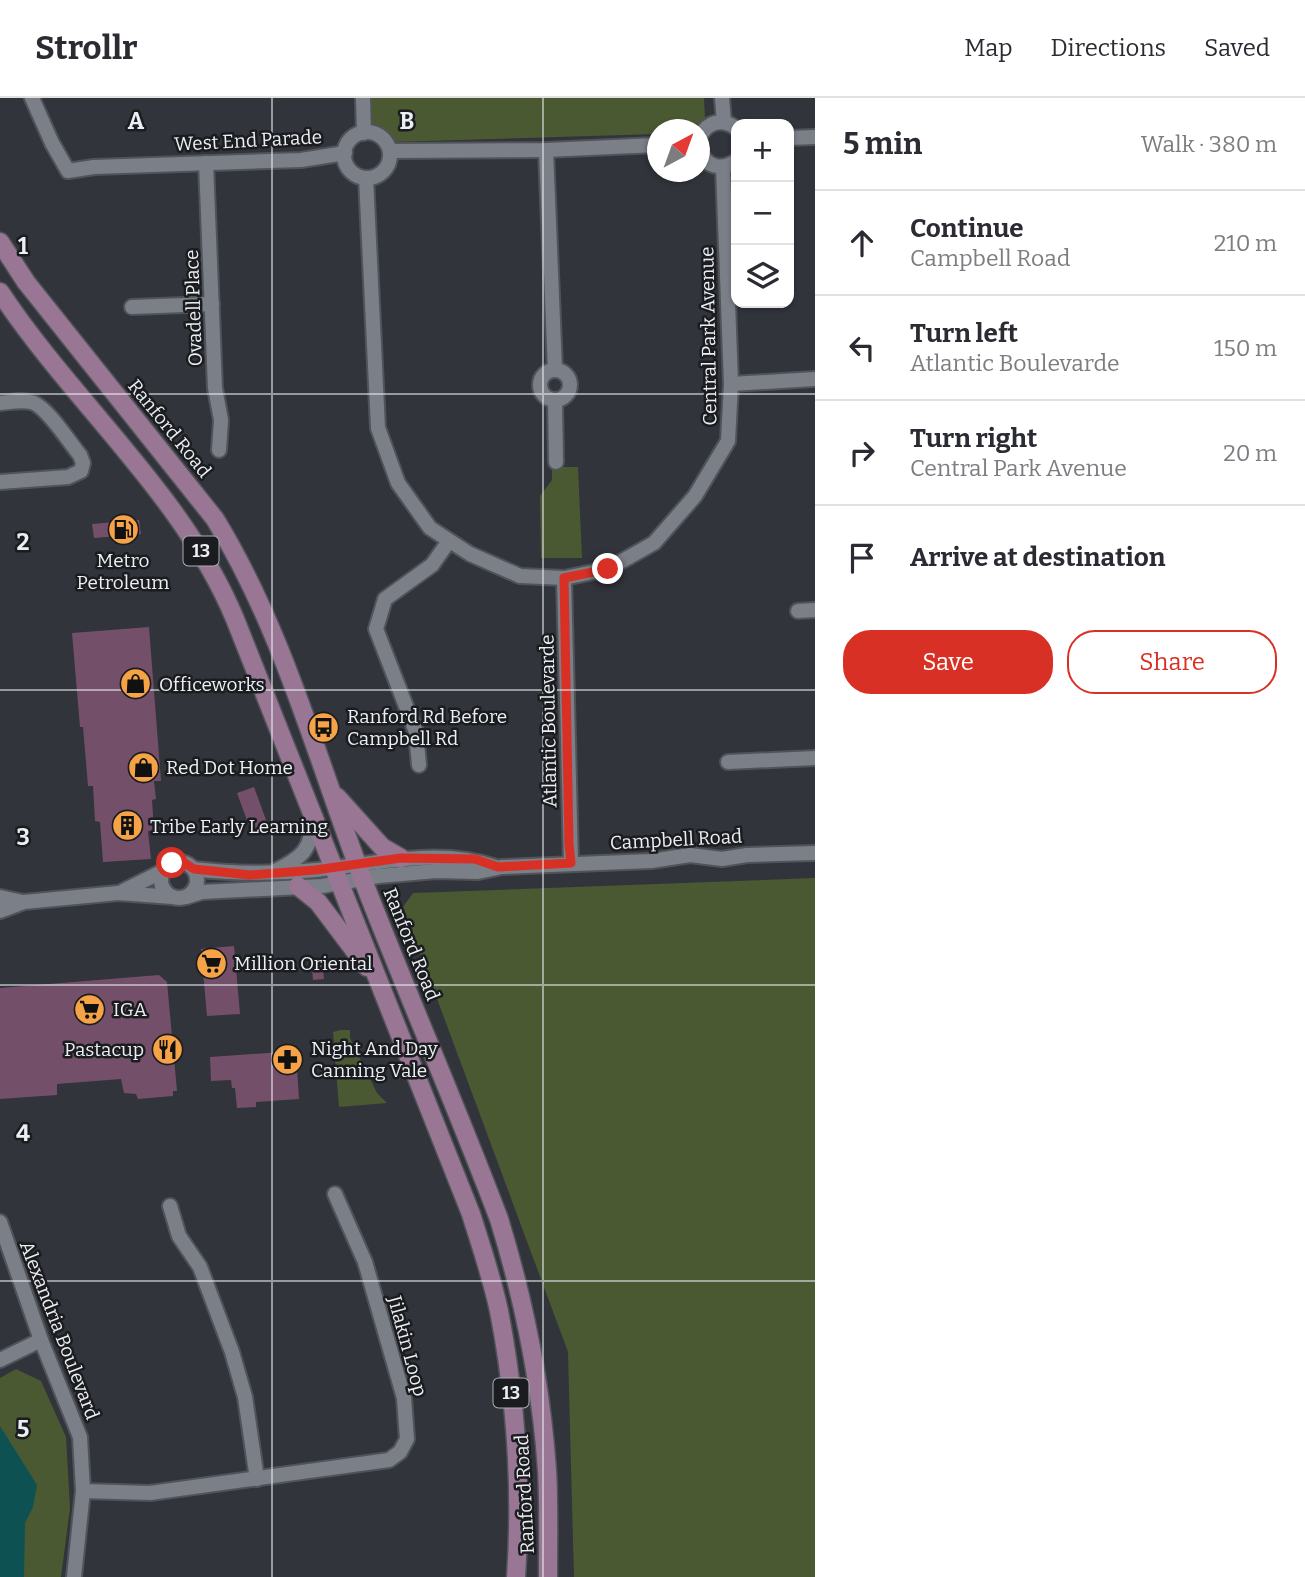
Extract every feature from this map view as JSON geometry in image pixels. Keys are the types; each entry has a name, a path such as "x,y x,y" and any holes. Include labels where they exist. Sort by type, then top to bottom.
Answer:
{"main road":[{"name":"Ranford Road","path":"0,242 26,282 215,519 238,556 273,635 360,871 482,1174 513,1264 535,1366 547,1471 548,1577"},
{"name":"Ranford Road","path":"0,292 28,333 168,505 204,555 235,619 471,1214 499,1310 515,1420 520,1521 516,1577"},
{"path":"328,786 382,847 401,858"},
{"path":"298,886 318,902 379,983"}],"street":[{"name":"West End Parade","path":"32,98 68,171 94,167 301,160 345,153"},
{"path":"363,98 364,132 381,137 390,151 389,164 384,171 379,176 366,178"},
{"path":"710,125 730,125 722,98"},
{"name":"West End Parade","path":"364,132 352,138 345,153 348,167 353,173 366,178"},
{"path":"794,138 815,138"},
{"path":"390,151 546,150 647,145"},
{"path":"546,150 555,370 545,373 540,388 545,397 555,400 556,462"},
{"name":"Ovadell Place","path":"206,163 215,388 221,419 219,450"},
{"path":"710,163 730,164"},
{"name":"Central Park Avenue","path":"366,178 378,428 398,484 430,528 470,554 520,576 564,578 608,569 654,543 695,496 728,441 731,384 730,164"},
{"path":"132,307 212,304"},
{"path":"731,384 815,379"},
{"path":"0,403 33,402 80,455 83,463 81,471 68,477 0,482"},
{"path":"419,765 416,732 376,629 385,599 432,565 449,541"},
{"name":"Atlantic Boulevarde","path":"564,578 571,863"},
{"path":"798,611 815,610"},
{"path":"728,762 815,758"},
{"path":"271,873 295,860 311,842 313,835 310,810"},
{"name":"Campbell Road","path":"360,871 478,872 498,867 651,860 690,855 722,859 747,855 815,853"},
{"name":"Campbell Road","path":"0,911 24,902 118,893 180,897 202,891 298,886 401,858 475,859 498,867"},
{"path":"178,862 188,864 194,869 196,888 180,897 163,889 163,871 167,866 178,862"},
{"name":"Campbell Road","path":"194,869 250,875 335,875"},
{"name":"Campbell Road","path":"118,893 163,871"},
{"name":"Campbell Road","path":"0,897 24,902"},
{"name":"Jilakin Loop","path":"83,1491 150,1493 389,1460 400,1452 407,1439 404,1398 365,1262 335,1194"},
{"path":"170,1206 179,1236 200,1267 232,1352 245,1397 257,1479"},
{"name":"Alexandria Boulevard","path":"0,1222 41,1340 80,1437 83,1491 74,1577"},
{"path":"0,1360 41,1340"}],"shaded area":[{"path":"372,98 704,98 705,119 647,119 647,134 392,142 372,127"},
{"path":"552,467 578,467 582,558 541,558 540,496 552,480"},
{"path":"815,878 815,1577 574,1577 568,1352 403,907 413,893"},
{"path":"350,1030 350,1038 377,1093 387,1103 339,1107 333,1032"},
{"path":"16,1369 41,1381 66,1437 70,1508 61,1577 0,1577 0,1378"},
{"path":"0,1426 37,1485 33,1507 25,1523 24,1577 0,1577"}],"building":[{"path":"139,520 141,534 94,538 92,524"},
{"path":"149,627 161,781 154,781 154,830 148,831 151,859 103,862 100,822 95,821 93,786 88,786 83,727 80,727 72,633"},
{"path":"254,787 269,828 252,834 237,793"},
{"path":"234,946 240,1014 207,1016 201,949"},
{"path":"311,958 322,958 324,979 313,980"},
{"path":"159,975 167,982 177,1091 173,1091 173,1096 138,1099 136,1094 124,1093 121,1079 57,1084 57,1095 0,1099 0,988"},
{"path":"296,1051 299,1099 256,1102 256,1107 237,1108 235,1088 232,1088 231,1080 211,1081 210,1057"}],"place":[{"name":"Metro Petroleum","path":"123,529"},
{"name":"Officeworks","path":"136,684"},
{"name":"Ranford Rd Before Campbell Rd","path":"324,727"},
{"name":"Red Dot Home","path":"143,767"},
{"name":"Tribe Early Learning","path":"127,826"},
{"name":"Million Oriental","path":"211,963"},
{"name":"IGA","path":"90,1009"},
{"name":"Pastacup","path":"167,1049"},
{"name":"Night And Day Canning Vale","path":"288,1059"}],"route":[{"path":"172,863 183,862 194,869 250,875 315,870 401,858 475,859 498,867 571,863 564,578 608,569"}]}
